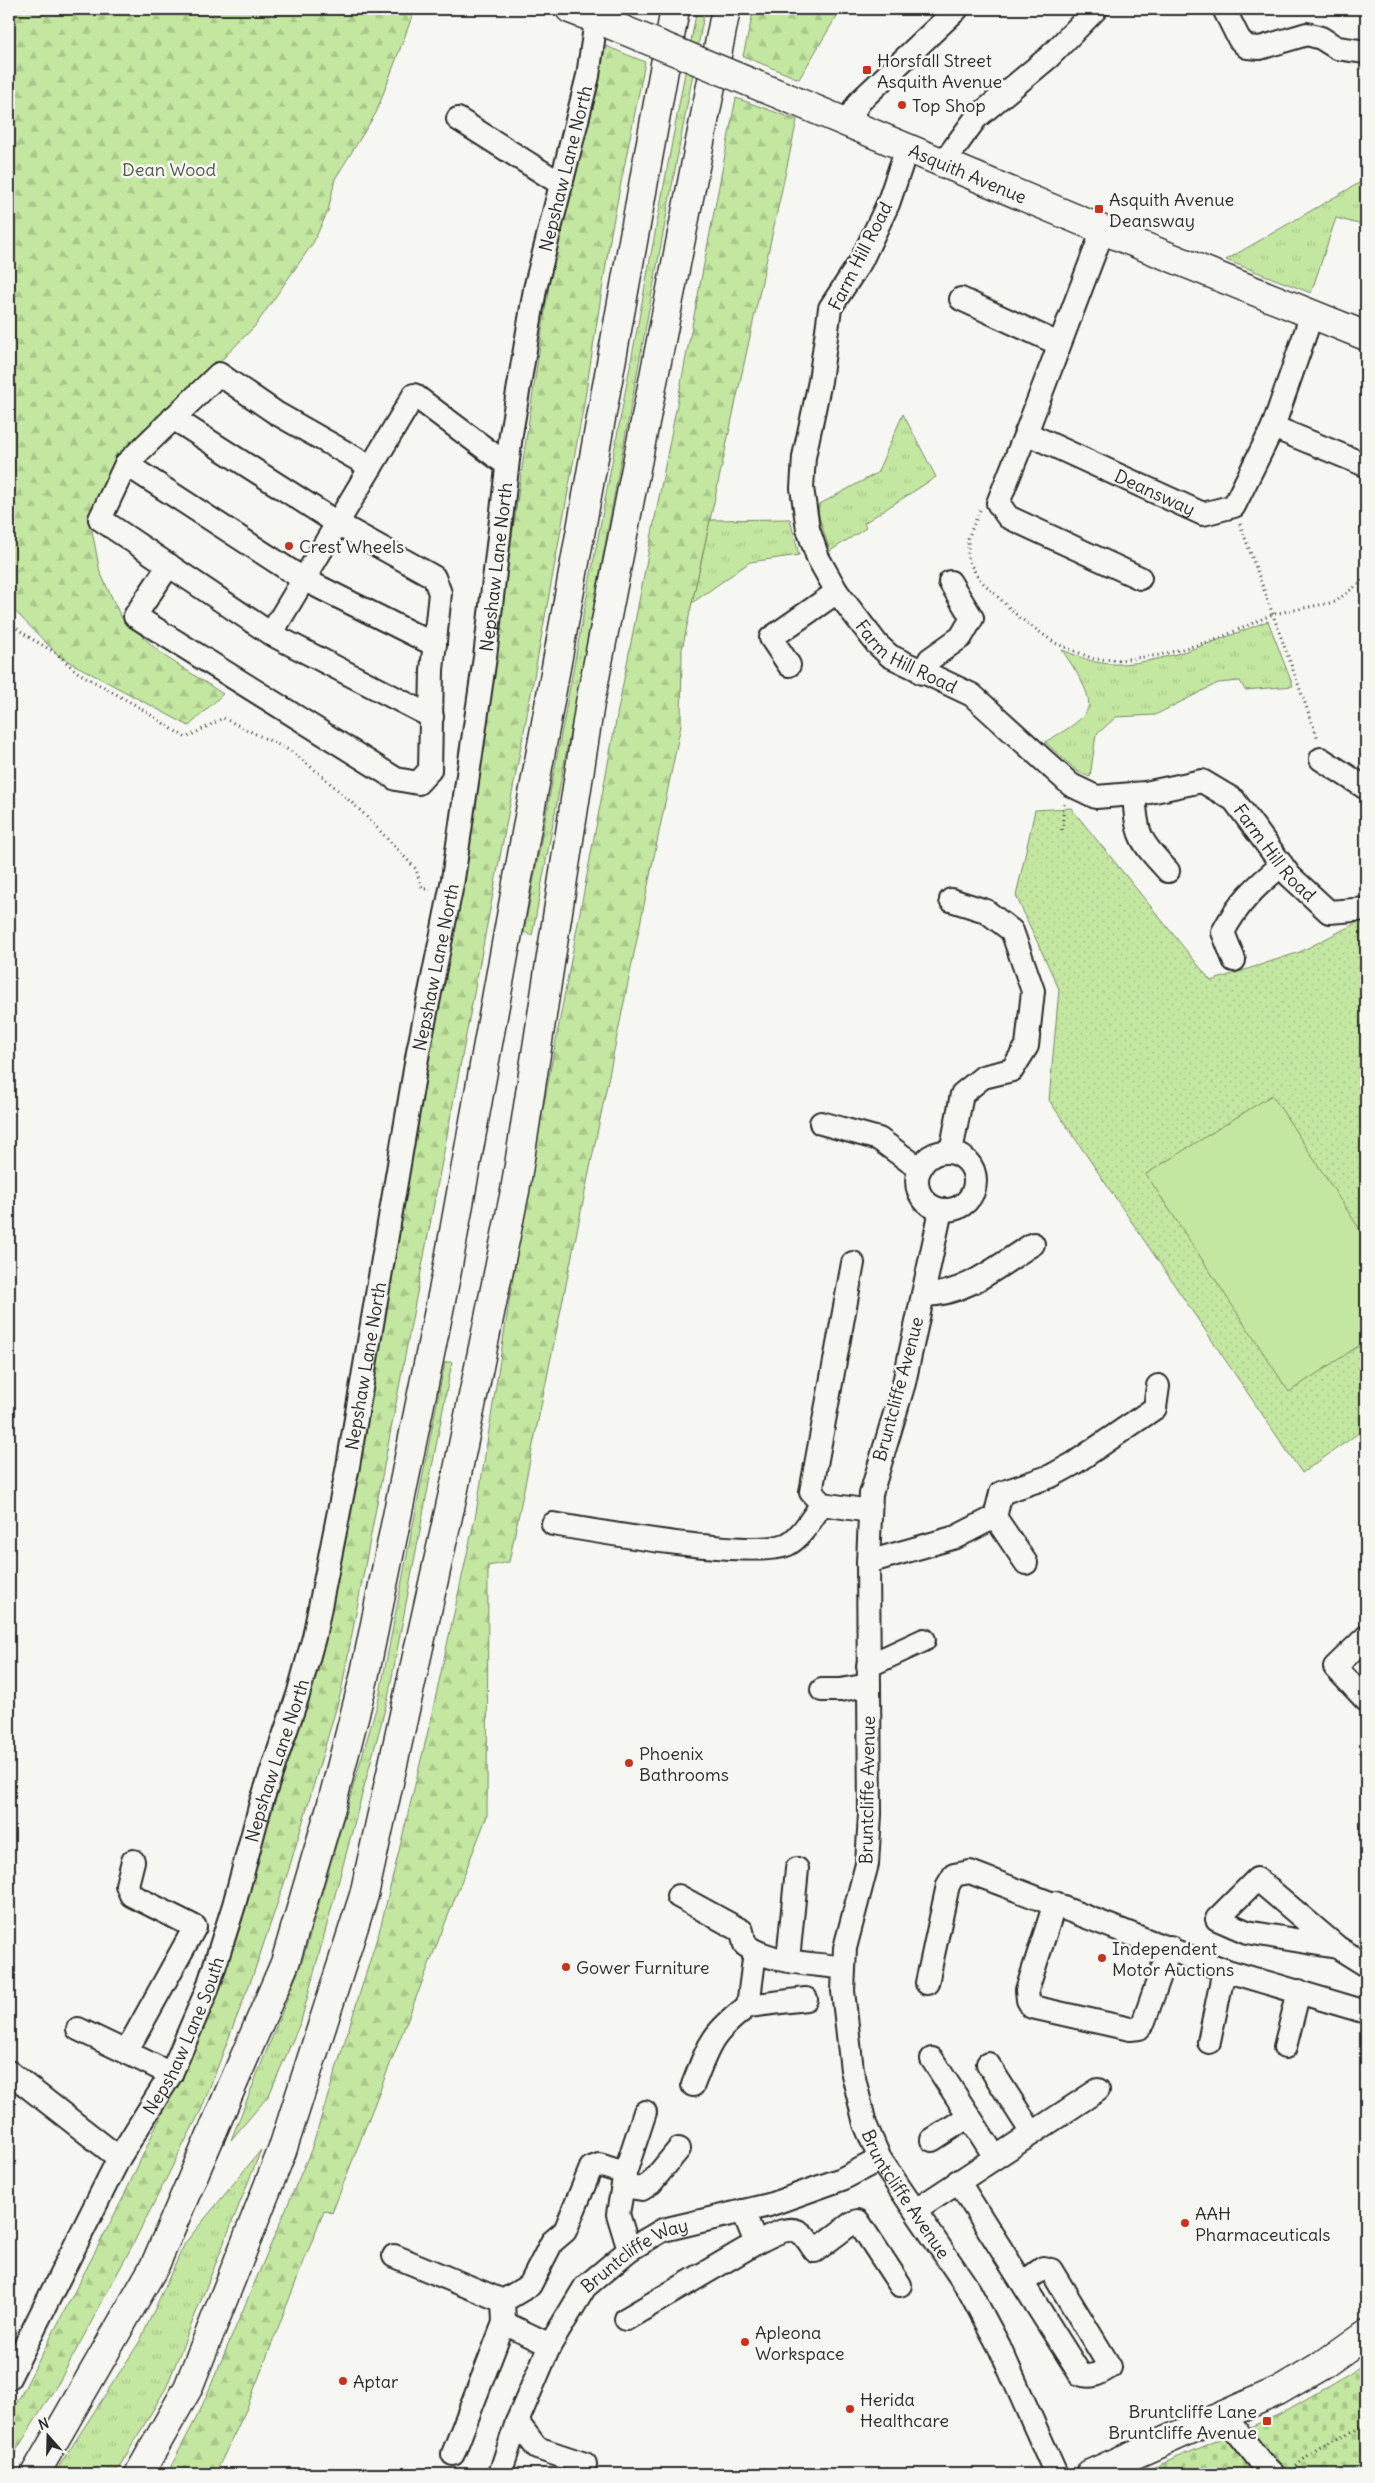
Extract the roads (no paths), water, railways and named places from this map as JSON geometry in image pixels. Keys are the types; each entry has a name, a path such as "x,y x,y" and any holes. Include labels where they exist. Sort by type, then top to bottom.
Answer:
{"main road":[{"name":"Asquith Avenue","path":"570,9 944,162 1103,230 1366,336"},
{"path":"35,2474 155,2265 284,1963 343,1761 364,1678 446,1276 675,9"},
{"path":"139,2474 188,2388 282,2151 364,1895 454,1489 515,1191 590,703 726,9"},
{"path":"1090,2474 1278,2391 1324,2364 1366,2334"}],"street":[{"path":"846,123 860,101 957,9"},
{"path":"944,162 976,118 1049,57 1096,9"},
{"path":"1224,9 1239,39 1247,47 1260,48 1307,34 1321,38 1337,48 1366,52"},
{"name":"Nepshaw Lane North","path":"234,1905 261,1804 298,1695 314,1637 348,1466 418,1052 450,894 485,656 507,465 535,289 603,22"},
{"path":"458,119 561,184"},
{"name":"Farm Hill Road","path":"907,148 888,204 861,261 830,308 820,381 804,457 802,488 808,529 818,558 837,592 877,644 890,656 922,673 972,695 1072,785 1096,797 1134,794 1202,781 1234,800 1290,876 1329,912 1366,909"},
{"path":"1103,230 1026,433 990,503 1008,517 1140,578"},
{"path":"961,298 1059,344"},
{"path":"1312,314 1273,427 1363,464"},
{"path":"371,467 276,413 219,374 126,464 100,519 271,634 432,717"},
{"path":"271,634 414,395 507,465"},
{"path":"169,565 135,616 396,778 418,783 430,770 432,670 440,593 434,577 337,523 173,418"},
{"name":"Deansway","path":"1026,433 1203,514 1234,506 1273,427"},
{"path":"126,464 303,580 435,645"},
{"path":"922,673 930,659 961,637 972,618 950,582"},
{"path":"788,665 771,638 837,592"},
{"path":"1321,759 1366,788"},
{"path":"1134,794 1136,825 1142,842 1168,871"},
{"path":"1234,960 1223,932 1251,890 1282,865"},
{"path":"951,900 986,911 1012,931 1033,991 1027,1046 1012,1070 983,1077 962,1094 951,1152"},
{"path":"821,1123 879,1140 920,1169"},
{"path":"940,1152 951,1152 962,1156 970,1164 975,1174 975,1186 971,1197 963,1205 953,1210 941,1210 930,1206 922,1198 917,1187 920,1169 929,1157 940,1152"},
{"name":"Bruntcliffe Avenue","path":"941,1210 904,1383 871,1494 868,1562 870,1814 867,1864 846,1948 843,1991 852,2070 865,2124 880,2159 969,2290 999,2346 1056,2474"},
{"path":"923,1294 941,1295 961,1289 1032,1244"},
{"path":"853,1263 811,1492 822,1504 870,1511"},
{"path":"1026,1562 995,1517 1001,1493 1051,1476 1073,1464 1155,1408 1158,1386"},
{"path":"553,1524 644,1538 769,1549 788,1544 822,1504"},
{"path":"868,1562 956,1537 995,1517"},
{"path":"1366,1637 1335,1667 1366,1700"},
{"path":"822,1690 840,1690 868,1676 924,1640"},
{"path":"133,1861 127,1885 131,1895 222,1940"},
{"path":"788,1960 797,1869"},
{"path":"927,1983 948,1885 954,1875 970,1872 1170,1947 1224,1970 1366,2012"},
{"path":"1337,1947 1247,1932 1217,1919 1257,1878 1337,1947 1366,1965"},
{"path":"678,1896 742,1931 745,1945 755,1952 771,1958 844,1968"},
{"path":"1054,1903 1027,1990 1028,2000 1032,2007 1130,2029 1139,2028 1144,2022 1170,1947"},
{"name":"Nepshaw Lane South","path":"9,2378 119,2158 171,2074 206,1990 234,1905"},
{"path":"126,2052 195,1927"},
{"path":"748,2006 755,1952"},
{"path":"1210,2042 1224,1970"},
{"path":"1284,2047 1299,1992"},
{"path":"693,2085 708,2046 725,2024 748,2006 806,1999"},
{"path":"78,2029 171,2074"},
{"path":"932,2059 995,2157"},
{"path":"988,2064 1032,2133"},
{"path":"9,2072 119,2158"},
{"path":"916,2210 1098,2090"},
{"path":"629,2250 618,2214 624,2179 645,2112"},
{"path":"932,2140 969,2116"},
{"path":"504,2301 530,2285 552,2242 565,2231 591,2168 599,2165 642,2189 651,2183 679,2149"},
{"name":"Bruntcliffe Way","path":"500,2474 518,2422 550,2345 585,2287 629,2250 663,2230 769,2205 842,2179 880,2159"},
{"path":"958,2181 1024,2282 1080,2374 1087,2377 1097,2375 1110,2367 1051,2270 1043,2268 1024,2282"},
{"path":"743,2211 756,2243"},
{"path":"626,2320 756,2243 781,2232 794,2229 802,2234 815,2251 852,2223 858,2221 900,2284"},
{"path":"394,2256 504,2301"},
{"path":"453,2454 504,2323 504,2301"},
{"path":"504,2323 550,2345"},
{"path":"1224,2415 1260,2461 1273,2474"},
{"path":"518,2422 537,2448 586,2464"}],"waterway":[{"path":"9,286 12,283"}],"place":[{"name":"Horsfall Street Asquith Avenue","path":"867,70"},
{"name":"Top Shop","path":"902,105"},
{"name":"Asquith Avenue Deansway","path":"1099,209"},
{"name":"Crest Wheels","path":"289,546"},
{"name":"Phoenix Bathrooms","path":"629,1763"},
{"name":"Independent Motor Auctions","path":"1102,1958"},
{"name":"Gower Furniture","path":"566,1967"},
{"name":"AAH Pharmaceuticals","path":"1185,2223"},
{"name":"Apleona Workspace","path":"745,2342"},
{"name":"Aptar","path":"343,2381"},
{"name":"Herida Healthcare","path":"850,2409"},
{"name":"Bruntcliffe Lane Bruntcliffe Avenue","path":"1267,2421"}],"park label":[{"name":"Dean Wood","path":"169,169"}]}
